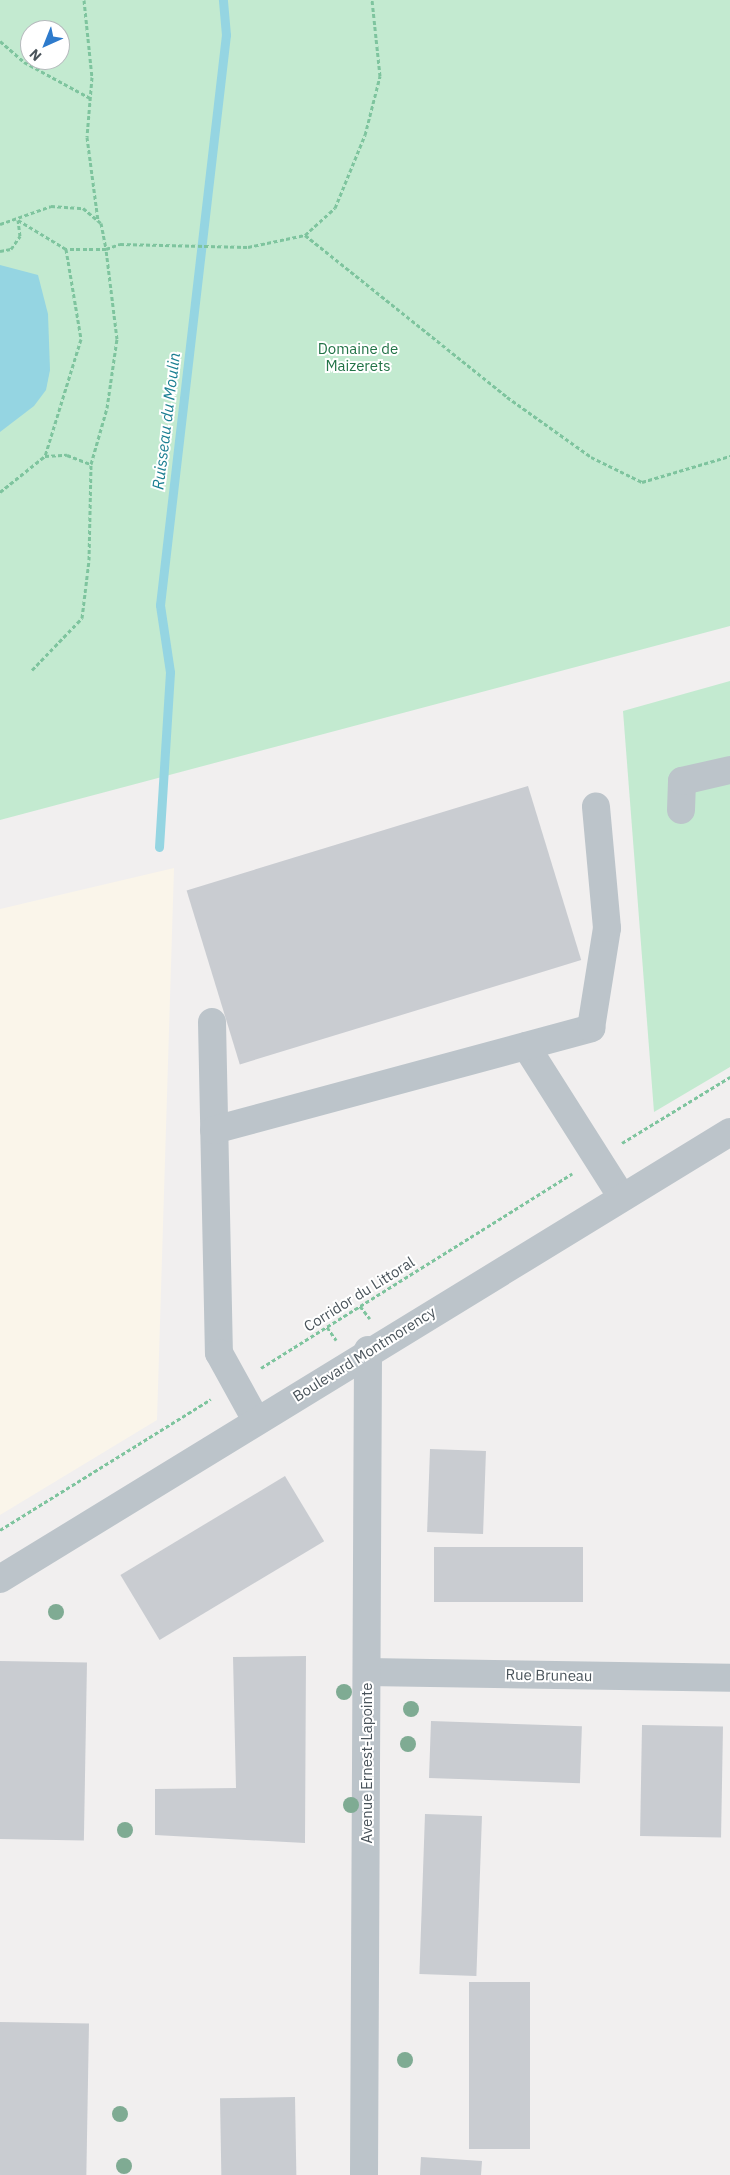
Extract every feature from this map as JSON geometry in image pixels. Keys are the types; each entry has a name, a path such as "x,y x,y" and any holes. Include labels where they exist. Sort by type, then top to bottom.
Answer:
{"street":[{"path":"682,810 682,781 730,770"},
{"path":"214,1130 591,1028 607,928 596,806"},
{"path":"212,1022 219,1353 256,1420"},
{"path":"526,1046 596,1159 622,1197"},
{"name":"Boulevard Montmorency","path":"0,1579 368,1350 730,1132"},
{"name":"Avenue Ernest-Lapointe","path":"364,2175 368,1350"},
{"name":"Rue Bruneau","path":"367,1672 730,1678"}],"path":[{"path":"32,670 82,618 90,560 91,464 106,408 117,339 106,249 98,221 87,137 90,98 84,0"},
{"path":"18,220 66,249 106,249 120,244 248,247 305,234 336,208 365,135 380,76 372,0"},
{"path":"0,41 24,62 90,98"},
{"path":"0,224 18,220 51,206 83,208 98,221"},
{"path":"0,251 11,249 20,236 18,220"},
{"path":"305,234 507,397 591,457 642,482 730,456"},
{"path":"0,492 45,456 80,339 66,249"},
{"path":"45,456 67,455 91,464"},
{"name":"Corridor du Littoral","path":"0,1530 730,1077"}],"shaded area":[{"path":"174,868 157,1420 0,1515 0,909"}],"green space":[{"name":"Domaine de Maizerets","path":"0,0 730,0 730,626 0,820"},
{"path":"730,681 730,1067 654,1112 623,711"}],"water":[{"path":"0,265 38,275 48,314 50,370 46,390 34,406 0,432"}],"building":[{"path":"528,786 581,960 240,1064 187,890"},
{"path":"430,1449 486,1451 483,1534 427,1532"},
{"path":"285,1476 324,1541 160,1640 120,1575"},
{"path":"434,1547 583,1547 583,1602 434,1602"},
{"path":"306,1656 305,1843 155,1835 155,1789 236,1788 233,1657"},
{"path":"0,1661 87,1663 84,1840 0,1839"},
{"path":"431,1721 582,1726 580,1783 429,1778"},
{"path":"642,1725 723,1726 721,1837 640,1836"},
{"path":"425,1814 482,1816 476,1976 419,1974"},
{"path":"469,1982 530,1982 530,2149 469,2149"},
{"path":"0,2022 89,2024 86,2175 0,2175"},
{"path":"295,2097 296,2175 221,2175 220,2098"},
{"path":"421,2157 482,2161 481,2175 420,2175"}],"waterway":[{"name":"Ruisseau du Moulin","path":"159,847 170,672 160,605 226,35 223,0"}]}
